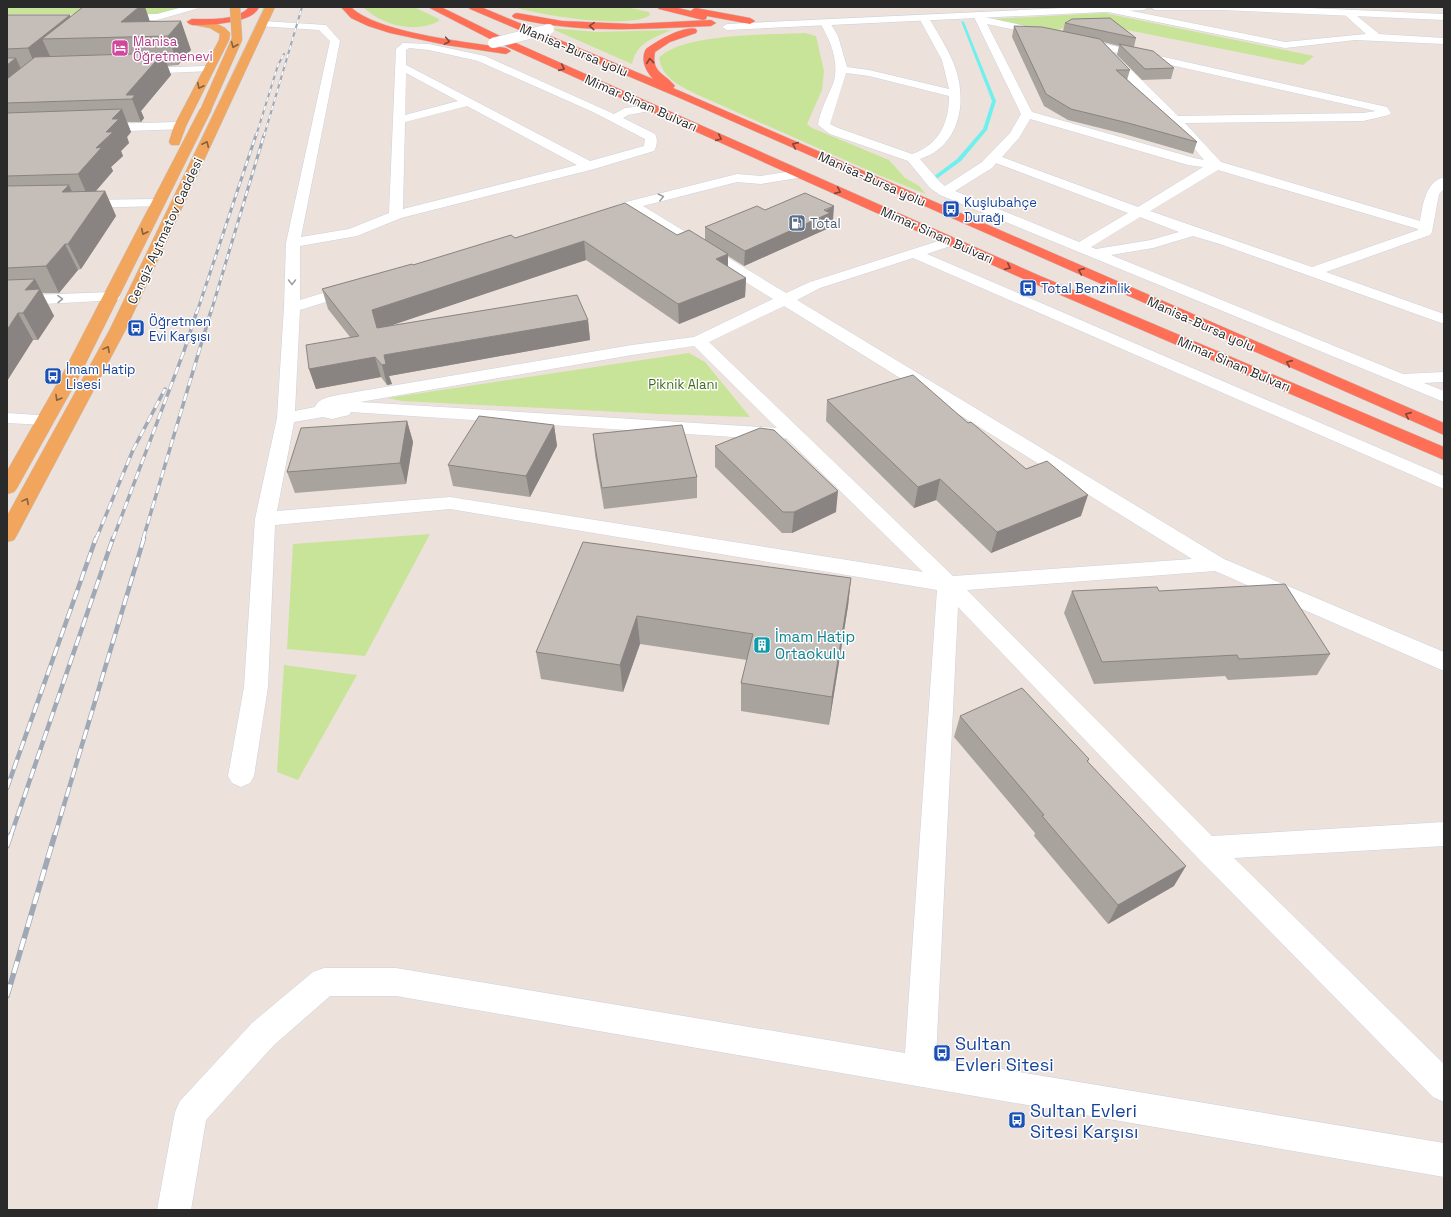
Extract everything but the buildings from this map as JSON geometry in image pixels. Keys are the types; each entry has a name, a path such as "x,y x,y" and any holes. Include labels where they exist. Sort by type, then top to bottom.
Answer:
{"highway":[{"path":"217,11 234,10 247,7"},
{"path":"184,22 231,20 245,15 253,10 254,7"},
{"path":"346,7 350,14 356,18 381,28 541,58"},
{"name":"Mimar Sinan Bulvarı","path":"433,7 448,20 496,38 541,58 617,102 650,108 1032,278 1444,454"},
{"name":"Manisa-Bursa yolu","path":"474,7 686,97 1444,430"},
{"path":"482,7 511,15 562,24 631,27 727,27"},
{"path":"631,27 654,23 661,19 663,15 661,10 652,7"},
{"path":"657,7 676,12 695,27"},
{"path":"662,7 700,16 711,24"},
{"path":"671,7 750,21"},
{"path":"686,97 663,82 652,71 648,63 650,51 656,45 695,27 711,24 727,27"},
{"path":"381,28 408,30 434,28"}],"main road":[{"name":"Cengiz Aytmatov Caddesi","path":"7,488 71,375 112,297 167,184 206,109 237,39 235,7"},
{"name":"Cengiz Aytmatov Caddesi","path":"7,535 118,329 270,7"},
{"path":"167,184 171,152 180,126 224,40 225,33 222,29 210,25 184,22"}],"street":[{"path":"184,22 110,20 157,17 193,7"},
{"path":"727,27 924,18 1038,7"},
{"path":"711,24 750,21 1144,7"},
{"path":"1155,7 1223,7 1444,13"},
{"path":"1288,7 1444,17"},
{"path":"1108,9 1285,45 1296,45 1355,37 1444,41"},
{"path":"1342,10 1376,37"},
{"path":"980,13 1056,36"},
{"path":"980,13 1027,114 1193,162 1216,165 1426,227"},
{"path":"912,158 928,152 946,136 956,112 952,75 940,47 924,18"},
{"path":"825,23 833,36 842,69 824,125 834,131 912,158 935,185 945,192 1097,253 1444,397"},
{"path":"241,776 256,687 265,518 286,418 292,307 293,243 335,41 322,27 263,24"},
{"path":"493,43 549,28"},
{"path":"1072,40 1383,109 1385,113 1363,117 1173,120"},
{"path":"293,243 352,233 396,214 589,166 650,148 651,137 615,118 481,58 429,47 407,45 401,49 396,214"},
{"path":"1102,46 1173,120 1191,136 1206,156 1216,165"},
{"path":"400,66 589,166"},
{"path":"131,71 208,69"},
{"path":"842,69 869,73 955,94"},
{"path":"399,120 468,102"},
{"path":"597,110 617,102"},
{"path":"615,118 625,112 650,108"},
{"path":"945,192 987,165 1015,135 1027,114"},
{"path":"86,129 180,126"},
{"path":"994,158 1140,211 1193,232 1225,241 1444,318"},
{"path":"1081,247 1216,165"},
{"path":"609,212 737,178 761,180 799,174"},
{"path":"1312,272 1425,232 1432,193 1444,181"},
{"path":"70,204 158,203"},
{"path":"631,205 786,298 1217,564 1444,662"},
{"path":"1097,253 1153,244 1193,232"},
{"path":"345,404 624,352 698,341 815,285 951,241"},
{"path":"913,253 1444,483"},
{"path":"292,307 368,285"},
{"path":"7,301 112,297"},
{"path":"698,341 948,584 1206,848 1444,1086"},
{"path":"1398,378 1444,378"},
{"path":"286,418 324,411 329,414 336,414 344,411 345,404"},
{"path":"345,404 794,435"},
{"path":"7,418 46,420"},
{"path":"265,518 450,503 948,584 1217,564"},
{"path":"920,1071 948,584"},
{"path":"1206,848 1444,834"},
{"path":"174,1210 191,1112 263,1034 324,982 396,982 1444,1160"}],"green space":[{"path":"7,7 183,7 167,14 7,14"},
{"path":"363,7 414,7 439,19 439,21 420,27 399,26 379,19"},
{"path":"514,7 626,7 649,12 650,15 639,19 624,21 584,20 543,14"},
{"path":"1104,13 1314,56 1303,65 1107,26 1063,28 1053,32 992,19"},
{"path":"550,28 596,32 671,30 646,42 634,57 632,64"},
{"path":"805,33 816,36 824,71 822,90 807,124 812,128 889,160 905,178 919,186 926,194 881,176 696,94 678,84 668,76 661,65 659,58 670,50 686,44 706,40 750,35"},
{"name":"Piknik Alanı","path":"689,353 705,362 750,417 402,401 388,398"},
{"path":"430,534 365,656 287,649 293,544"},
{"path":"284,665 357,675 298,780 277,772"}],"waterway":[{"path":"935,178 959,160 985,129 994,101 962,22"}],"railway":[{"path":"264,136 302,7"},
{"path":"256,136 278,65 284,54"},
{"path":"197,312 256,135"},
{"path":"211,312 264,135"},
{"path":"113,539 184,351 197,311"},
{"path":"143,539 211,311"},
{"path":"96,539 133,450 165,389"},
{"path":"7,788 96,538"},
{"path":"11,835 113,538"},
{"path":"55,835 144,538"},
{"path":"7,846 11,834"},
{"path":"7,996 55,834"}],"place":[{"name":"Manisa Öğretmenevi","path":"120,48"},
{"name":"Kuşlubahçe Durağı","path":"951,209"},
{"name":"Total","path":"797,223"},
{"name":"Total Benzinlik","path":"1028,288"},
{"name":"Öğretmen Evi Karşısı","path":"136,328"},
{"name":"İmam Hatip Lisesi","path":"53,376"},
{"name":"İmam Hatip Ortaokulu","path":"762,645"},
{"name":"Sultan Evleri Sitesi","path":"942,1053"},
{"name":"Sultan Evleri Sitesi Karşısı","path":"1017,1120"}]}
